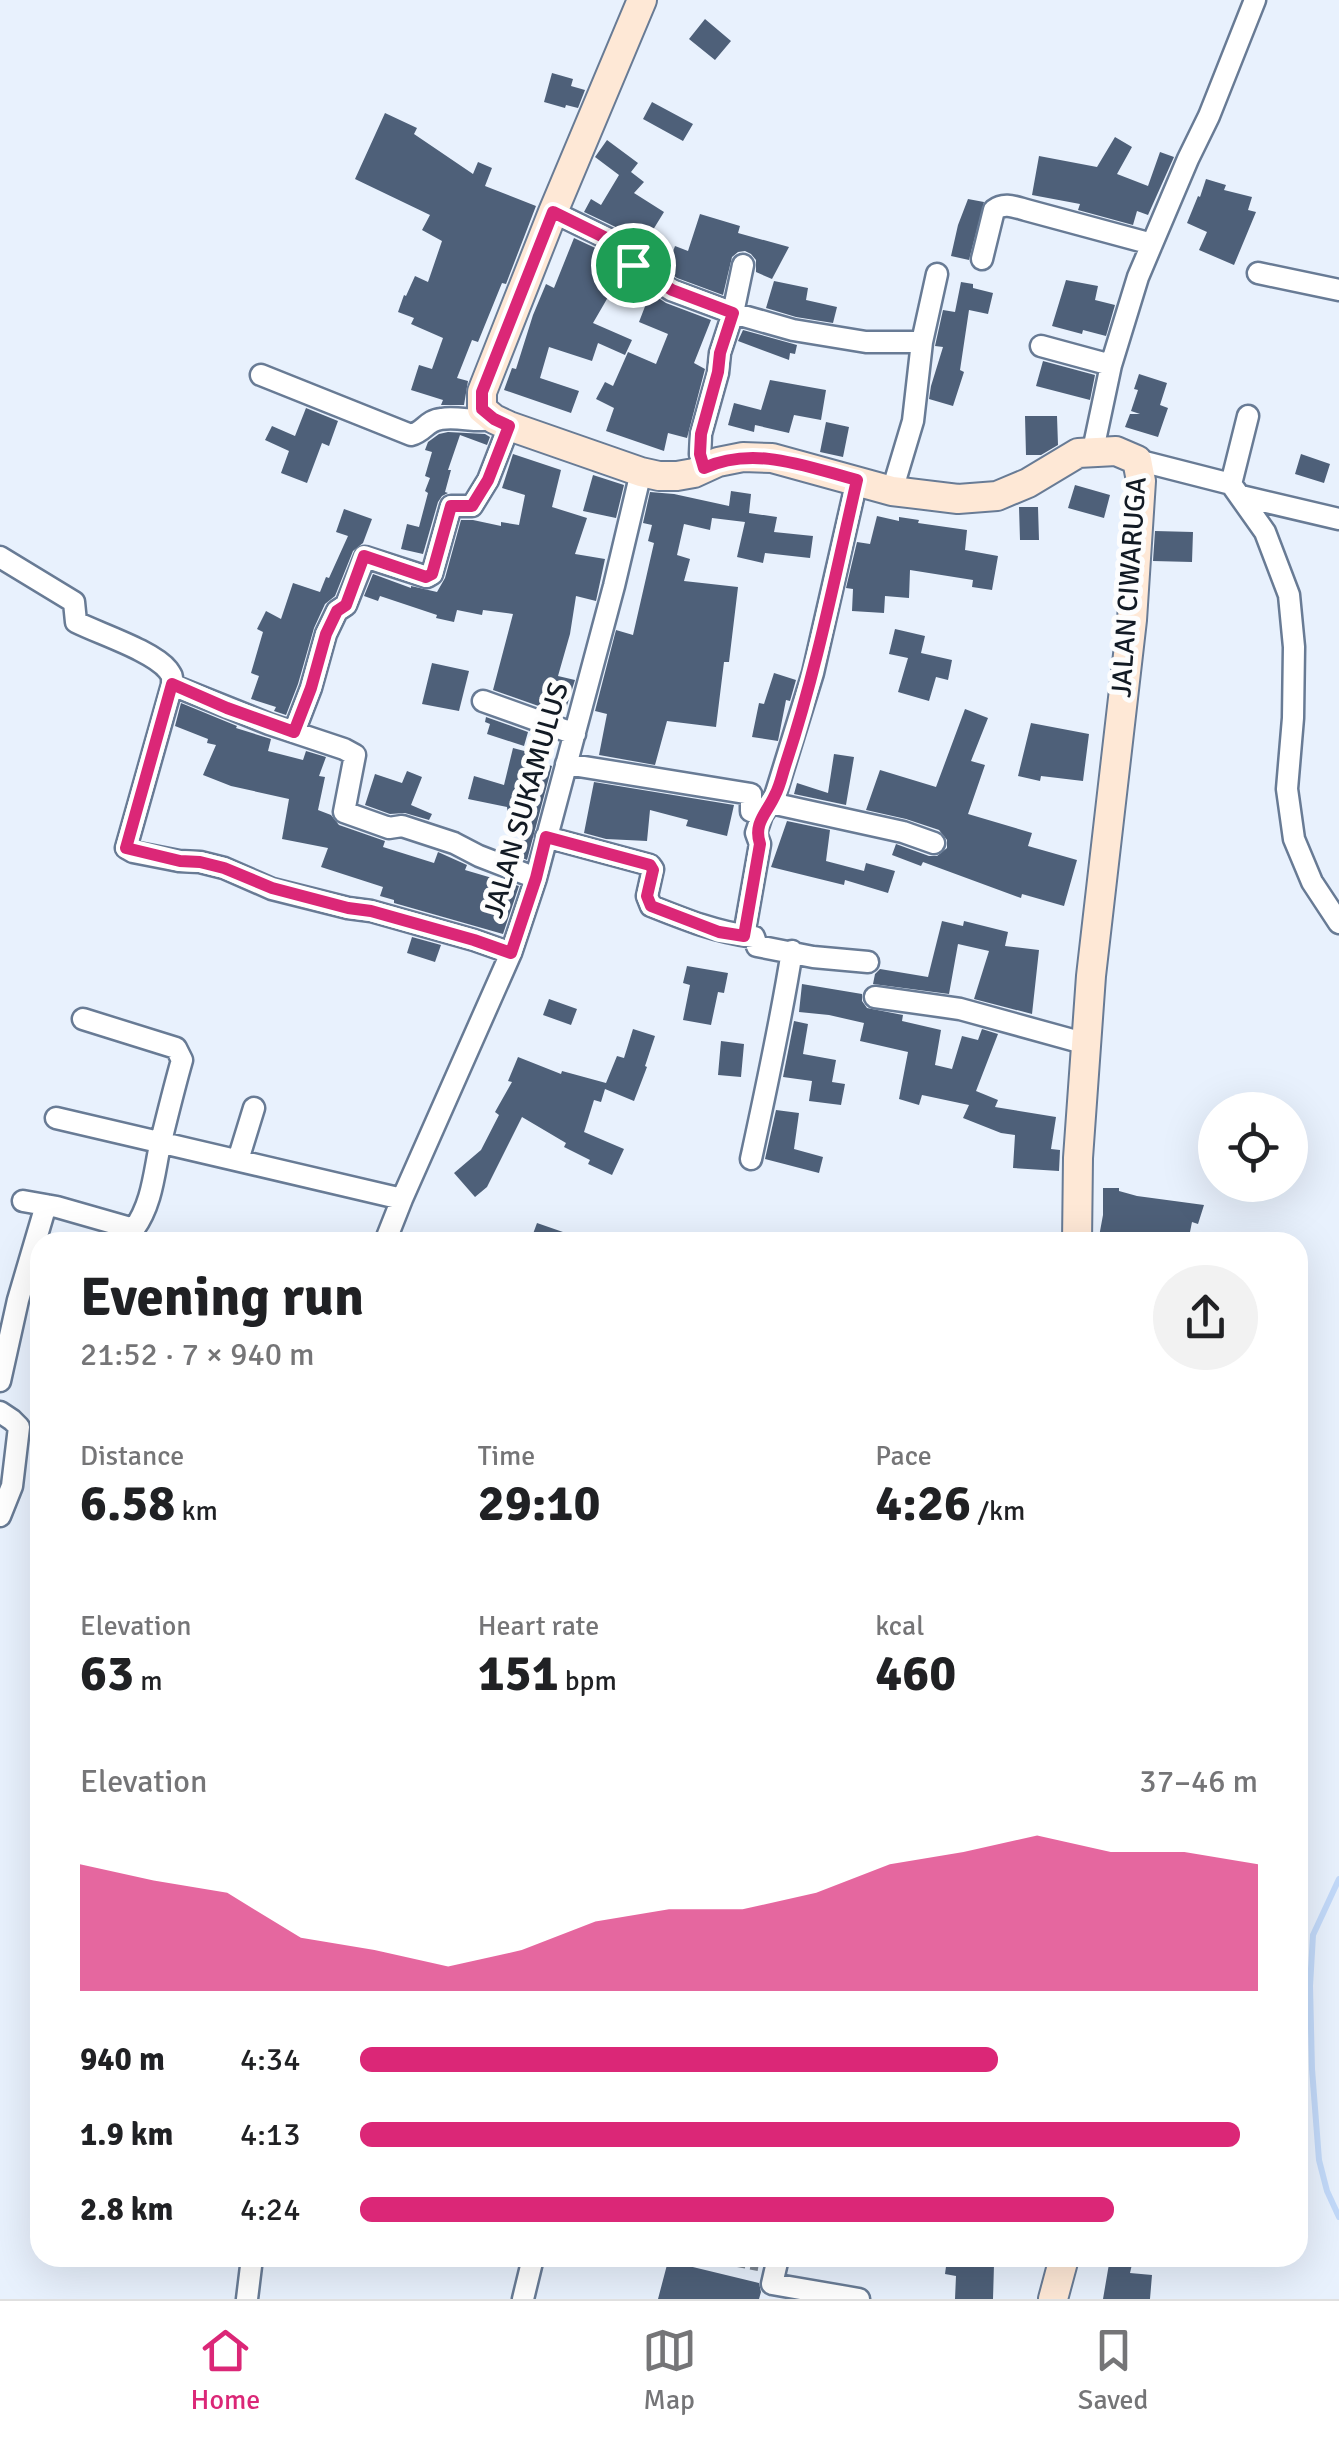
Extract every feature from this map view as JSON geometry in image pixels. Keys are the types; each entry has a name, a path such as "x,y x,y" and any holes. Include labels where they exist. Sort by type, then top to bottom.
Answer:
{"street":[{"path":"501,422 482,409 482,392 642,0"},
{"path":"1093,450 1111,365 1138,278 1255,0"},
{"path":"982,259 994,210 1010,205 1152,244"},
{"path":"553,212 614,242 633,265 672,290 733,313 793,330 866,342 922,342"},
{"path":"704,468 701,434 742,266"},
{"path":"1258,273 1339,290"},
{"path":"892,491 913,421 922,342 937,274"},
{"path":"1041,346 1111,365"},
{"path":"260,375 411,435 420,433 433,420 501,422"},
{"path":"1248,416 1236,490 1265,532 1288,594 1294,646 1287,789 1294,839 1312,882 1339,923"},
{"path":"294,732 326,634 337,611 346,605 364,556 426,577 432,574 451,506 472,506 488,480 501,422"},
{"name":"JALAN CIWARUGA","path":"501,422 641,472 677,476 743,457 772,458 892,491 958,499 996,496 1028,483 1078,453 1116,450 1136,460 1141,482 1132,620 1091,976 1078,1158 1077,1232"},
{"path":"1136,460 1338,515"},
{"name":"JALAN SUKAMULUS","path":"389,1232 511,953 536,878 641,472"},
{"path":"744,936 760,844 756,833 775,796 813,672 857,480"},
{"path":"0,557 74,602 76,622 142,652 172,675 126,848 224,868 272,888 371,911 511,953"},
{"path":"172,684 356,756 344,812 389,828 402,826 454,843 536,878"},
{"path":"483,701 575,734"},
{"path":"566,764 751,794 751,811 766,809 903,832 934,843"},
{"path":"546,837 650,865 653,870 647,896 651,906 719,932 754,937 757,946 868,962"},
{"path":"751,1159 792,951"},
{"path":"875,997 960,1010 1086,1044"},
{"path":"83,1018 176,1048 182,1060 150,1196 134,1232"},
{"path":"238,1160 254,1108"},
{"path":"56,1118 402,1199"},
{"path":"23,1201 46,1205 121,1232"},
{"path":"38,1232 46,1205"},
{"path":"0,1382 30,1260"},
{"path":"0,1412 19,1427 12,1486 0,1516"},
{"path":"246,2299 251,2267"},
{"path":"523,2299 531,2267"},
{"path":"776,2267 772,2284 858,2299"},
{"path":"1053,2299 1062,2267"}],"building":[{"path":"705,19 731,41 715,60 689,39"},
{"path":"552,73 573,79 571,86 585,90 578,108 544,102"},
{"path":"652,102 693,124 683,141 643,119"},
{"path":"385,113 417,128 414,134 473,174 478,162 492,168 485,186 536,206 506,284 502,283 478,342 472,340 457,378 468,381 464,405 441,405 443,400 411,390 419,365 432,369 443,338 411,324 414,318 398,312 415,276 428,282 442,241 422,230 430,215 355,179"},
{"path":"1115,137 1132,147 1117,174 1148,186 1160,152 1174,157 1148,215 1137,211 1133,225 1078,210 1080,204 1032,195 1039,156 1097,167"},
{"path":"607,140 638,163 631,172 644,182 634,193 664,212 640,251 622,230 584,212 591,199 601,205 619,175 595,157"},
{"path":"1206,179 1226,185 1224,190 1252,197 1248,210 1256,212 1234,265 1199,250 1207,232 1187,223"},
{"path":"968,199 984,202 969,260 951,256"},
{"path":"700,214 740,226 738,233 789,247 772,279 756,272 756,260 745,251 732,257 723,295 666,270 675,246 688,251"},
{"path":"574,238 606,253 622,273 593,323 632,340 625,355 598,343 592,361 549,347 540,378 579,391 571,413 504,390 512,368 516,369 546,284 554,288"},
{"path":"1066,280 1098,286 1095,300 1115,305 1106,336 1052,326"},
{"path":"774,281 808,288 806,300 837,307 833,323 766,308"},
{"path":"961,282 993,293 988,314 969,310 960,370 964,372 953,406 929,399 943,347 935,346 943,310 955,312"},
{"path":"649,296 711,320 694,363 705,369 687,438 668,433 664,451 606,431 614,408 596,399 605,382 613,386 628,352 656,364 668,334 639,322"},
{"path":"743,330 797,345 795,354 790,353 789,360 738,341"},
{"path":"1043,361 1095,375 1090,400 1036,386"},
{"path":"1139,374 1167,383 1160,405 1168,408 1158,437 1125,427 1130,414 1140,414 1131,411"},
{"path":"770,380 826,390 821,420 794,415 789,433 755,425 754,432 728,425 734,403 761,410"},
{"path":"306,408 338,421 329,446 322,443 307,483 281,473 289,451 265,440 272,426 295,436"},
{"path":"1025,416 1057,416 1058,445 1041,455 1026,455"},
{"path":"826,422 849,427 843,457 820,452"},
{"path":"448,432 490,437 487,445 460,435 448,470 448,493 438,502 423,554 401,549 407,524 419,527 428,493 425,491 430,478 425,476 432,452 425,450 428,442"},
{"path":"513,454 561,470 552,507 587,518 575,554 605,559 596,601 576,596 558,676 575,680 564,715 493,690 513,614 483,610 482,615 457,610 454,622 380,596 378,601 364,596 373,574 411,588 437,592 445,578 461,520 519,525 525,495 502,488"},
{"path":"1301,454 1330,464 1324,483 1295,474"},
{"path":"593,475 624,485 616,518 583,511"},
{"path":"1075,485 1110,495 1104,518 1068,508"},
{"path":"731,491 751,494 749,513 777,517 774,532 813,536 810,558 765,553 763,563 737,557 745,522 712,518 710,530 684,524 677,555 690,559 684,581 738,587 716,727 667,721 655,765 599,755 607,714 595,711 616,630 633,635 654,543 648,541 652,525 643,523 650,492 729,506"},
{"path":"1019,507 1038,507 1039,540 1020,540"},
{"path":"344,509 372,519 363,543 353,551 335,596 325,604 314,628 286,715 274,711 276,707 251,699 259,676 251,673 263,632 257,629 266,611 281,619 293,583 320,592 348,536 336,532"},
{"path":"877,516 967,530 965,550 998,556 992,590 972,587 973,580 910,570 909,598 885,596 884,613 852,611 853,589 846,588 857,542 870,544"},
{"path":"1155,531 1193,532 1192,562 1153,561"},
{"path":"895,629 925,636 921,653 952,660 948,680 936,677 929,701 898,692 908,658 889,654"},
{"path":"432,663 469,671 459,711 422,704"},
{"path":"774,673 796,680 790,701 786,700 778,741 752,737 759,703 764,704"},
{"path":"181,703 271,739 268,751 303,760 306,751 326,757 319,776 325,777 318,810 331,815 339,825 385,841 383,847 434,863 438,852 467,865 465,870 519,886 503,934 394,903 380,896 383,887 321,867 328,848 282,839 289,799 231,786 203,775 216,745 175,726"},
{"path":"965,709 988,718 971,761 985,765 968,814 1032,833 1028,846 1077,860 1064,906 1022,894 1021,898 923,862 921,866 892,855 896,844 937,856 947,848 947,840 939,830 866,810 880,770 936,787"},
{"path":"486,717 528,732 524,746 487,734 490,724 485,722"},
{"path":"1031,723 1089,734 1083,781 1041,776 1040,781 1018,776"},
{"path":"513,748 532,753 531,760 552,766 527,860 518,856 524,831 510,833 507,807 468,799 474,776 504,785"},
{"path":"834,754 854,757 846,805 794,794 797,783 828,793"},
{"path":"407,771 422,777 411,805 432,814 429,820 405,813 390,814 365,805 375,774 402,783"},
{"path":"594,782 734,805 727,836 686,826 688,820 650,810 647,841 606,839 584,833"},
{"path":"787,821 830,830 826,861 864,871 866,863 895,871 888,893 845,880 844,885 771,867"},
{"path":"942,921 963,926 964,921 1008,932 1005,946 1039,950 1032,1014 974,999 989,951 958,944 949,994 873,984 880,969 928,977"},
{"path":"412,937 441,945 435,962 407,953"},
{"path":"687,966 728,973 724,993 718,992 711,1025 683,1020 690,985 683,983"},
{"path":"802,984 862,994 867,1008 903,1015 902,1021 941,1030 935,1065 952,1069 962,1036 978,1040 982,1029 998,1034 976,1091 998,1100 995,1107 1056,1117 1051,1149 1060,1150 1059,1171 1013,1168 1015,1135 963,1118 969,1105 922,1095 919,1105 899,1099 908,1052 860,1041 864,1023 799,1012"},
{"path":"549,999 577,1009 571,1025 543,1015"},
{"path":"794,1021 808,1024 803,1054 836,1060 832,1082 845,1084 841,1105 809,1101 812,1081 783,1077"},
{"path":"633,1029 655,1036 634,1101 605,1089 601,1102 594,1100 584,1132 624,1149 612,1175 588,1164 590,1160 522,1117 487,1187 475,1197 454,1173 481,1150 499,1115 495,1112 512,1082 508,1081 518,1057 561,1074 562,1071 606,1083 617,1056 624,1058"},
{"path":"721,1041 744,1044 741,1077 718,1075"},
{"path":"776,1110 799,1113 794,1149 823,1157 819,1173 765,1159"},
{"path":"1103,1188 1204,1205 1198,1224 1192,1222 1190,1232 1100,1232"},
{"path":"537,1223 563,1232 534,1232"},
{"path":"666,2267 693,2267 759,2283 761,2292 759,2299 658,2299"},
{"path":"946,2267 994,2267 993,2299 955,2299 956,2276 945,2274"},
{"path":"1108,2267 1131,2267 1130,2273 1152,2275 1150,2299 1103,2299"}],"waterway":[{"path":"1339,1879 1313,1935 1310,1986 1319,2160 1339,2217"}],"route":[{"path":"553,212 614,242 633,265 672,290 733,313 701,434 704,468 743,457 772,458 857,480 813,672 775,796 756,833 760,844 744,936 719,932 651,906 647,896 653,870 650,865 546,837 511,953 371,911 272,888 224,868 126,848 172,684 294,732 326,634 337,611 346,605 364,556 426,577 432,574 451,506 472,506 488,480 509,426 482,409 482,392 553,212"}]}
